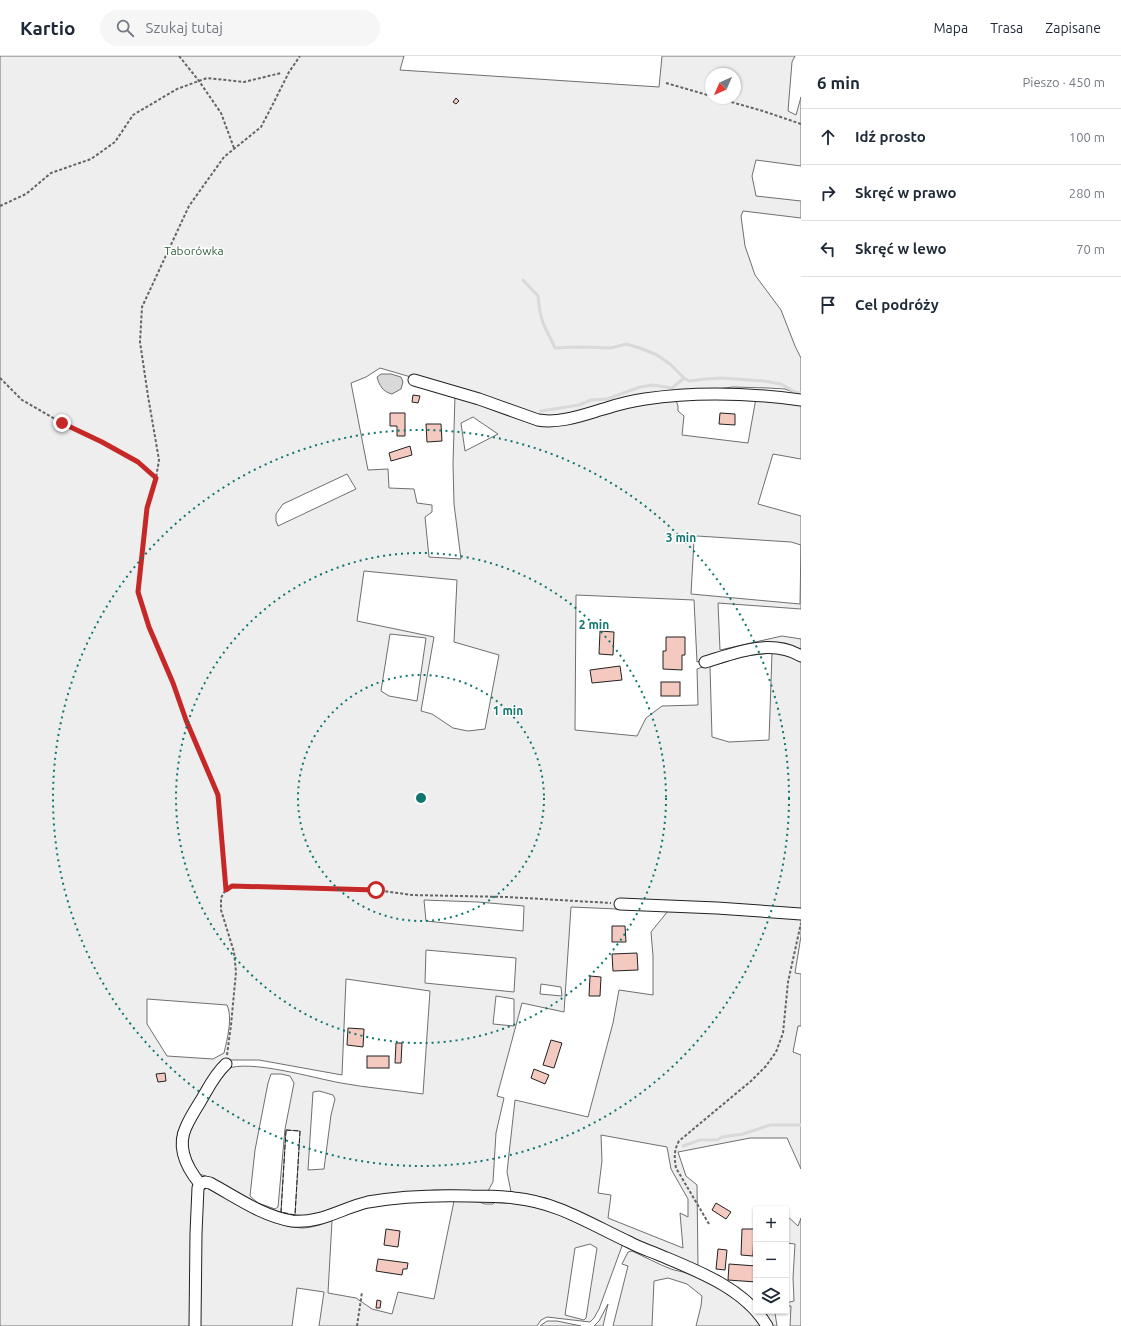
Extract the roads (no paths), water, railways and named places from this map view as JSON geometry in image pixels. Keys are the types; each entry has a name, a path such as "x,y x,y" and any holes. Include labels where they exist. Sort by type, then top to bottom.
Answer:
{"street":[{"path":"414,380 479,399 545,422 590,413 639,400 695,394 728,393 765,395 801,400"},
{"path":"705,662 738,652 760,648 782,648 793,651 801,656"},
{"path":"620,904 717,908 801,914"},
{"path":"200,1184 191,1172 183,1155 183,1138 185,1128 214,1078 226,1064"},
{"path":"200,1184 205,1182 210,1183 266,1214 288,1220 305,1221 330,1216 360,1204 407,1197 440,1195 534,1200 558,1208 714,1280 747,1303 758,1313 766,1326"},
{"path":"195,1326 196,1233 198,1188 200,1184"}],"waterway":[{"path":"523,280 538,296 543,323 555,348 611,348 626,344 657,355 670,364 689,381 721,378 764,381 781,384 795,392 801,393"},
{"path":"541,411 579,405 591,400 607,399 640,387 653,385 672,388 684,378"},
{"path":"683,1146 700,1140 717,1140 722,1137 743,1134 770,1125 801,1125"}],"park label":[{"name":"Taborówka","path":"194,250"}]}
